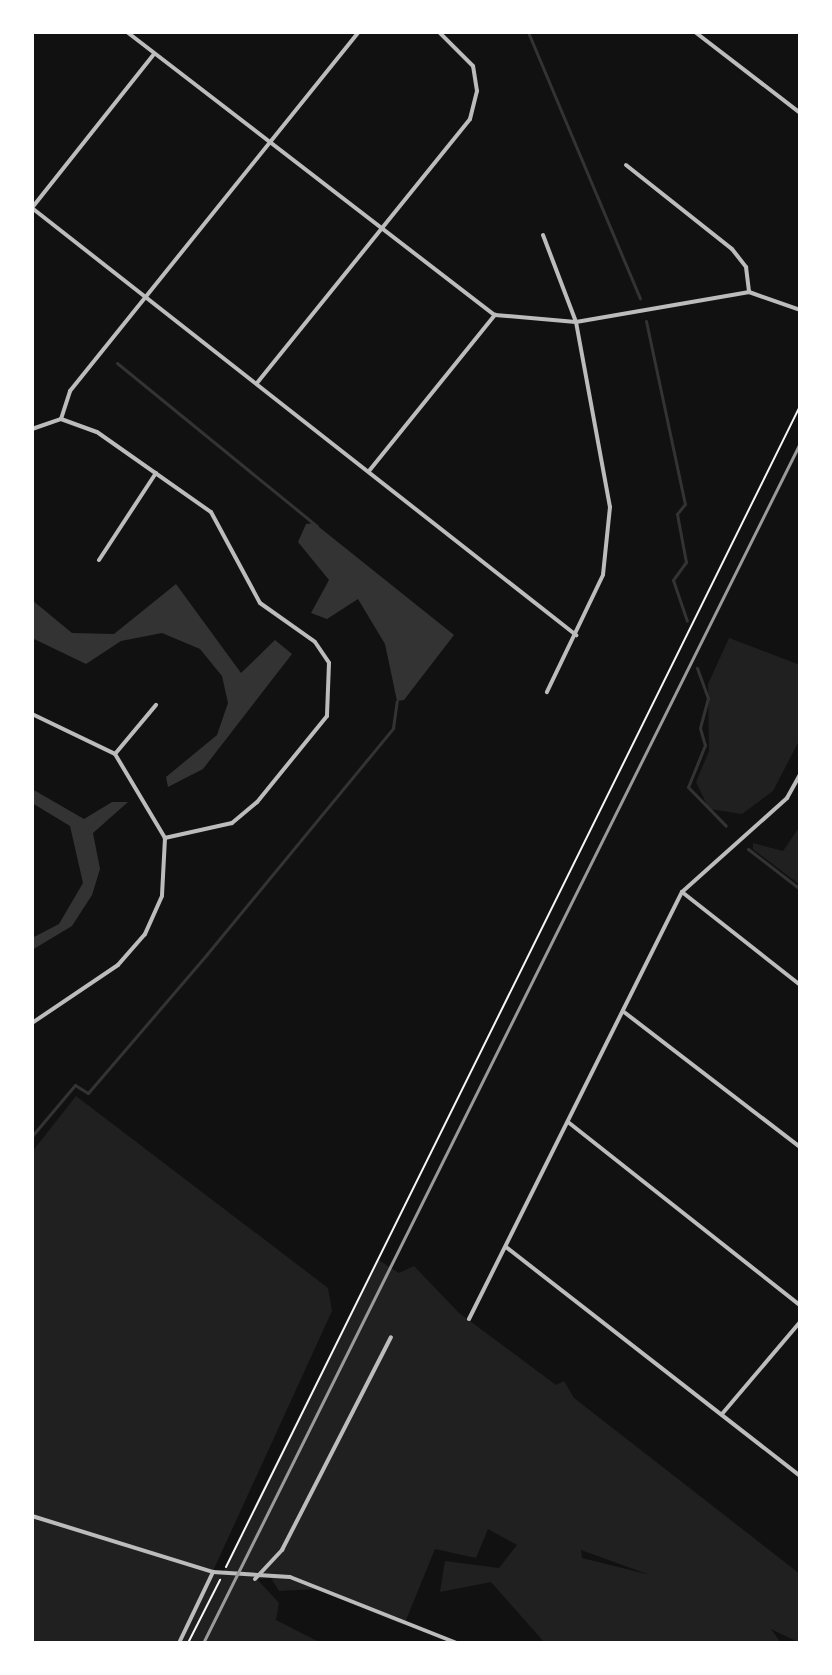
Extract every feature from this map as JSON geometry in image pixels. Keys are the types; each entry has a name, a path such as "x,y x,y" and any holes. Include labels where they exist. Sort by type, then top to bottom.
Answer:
{"street":[{"path":"127,32 495,315 576,322 749,292 800,310"},
{"path":"61,419 70,391 359,32"},
{"path":"257,383 470,119 477,91 473,66 439,32"},
{"path":"696,32 800,113"},
{"path":"154,54 32,208 576,635"},
{"path":"626,165 732,249 746,267 749,292"},
{"path":"543,235 576,322 610,507 603,575 547,692"},
{"path":"369,471 495,315"},
{"path":"32,429 61,419 97,432 211,512 260,603 315,642 334,683 318,731 286,759 257,802 232,823 165,838"},
{"path":"99,560 156,473"},
{"path":"115,754 156,705"},
{"path":"32,714 115,754 165,838 162,896 145,934 118,965 32,1023"},
{"path":"469,1319 682,892 787,798 800,775"},
{"path":"682,892 800,985"},
{"path":"624,1012 800,1147"},
{"path":"568,1122 800,1305"},
{"path":"506,1247 800,1476"},
{"path":"722,1414 800,1322"},
{"path":"255,1579 282,1550 391,1337"},
{"path":"32,1516 213,1572 255,1579 290,1577 457,1643"},
{"path":"179,1643 213,1572"}],"path":[{"path":"188,1643 800,406"}],"shaded area":[{"path":"314,523 454,635 404,700 397,701 385,644 358,599 327,619 311,613 329,580 298,542 306,524"},
{"path":"176,584 241,673 275,640 292,654 203,769 168,787 166,777 217,735 228,703 222,676 200,649 162,633 121,641 86,664 32,638 32,600 72,633 114,634"},
{"path":"729,638 800,665 800,739 773,791 742,814 709,809 696,782 709,751 708,684"},
{"path":"32,789 84,819 112,802 128,802 93,833 100,869 92,895 72,926 32,950 32,938 59,924 83,883 70,826 32,803"},
{"path":"800,826 800,885 753,849 753,843 783,851"},
{"path":"76,1096 328,1288 332,1311 213,1571 223,1573 377,1259 399,1273 414,1266 459,1313 556,1385 564,1381 574,1398 800,1574 800,1643 771,1629 781,1643 545,1643 491,1582 440,1592 445,1561 499,1568 517,1545 488,1529 476,1558 435,1549 404,1625 316,1589 279,1591 271,1578 257,1579 279,1603 276,1620 321,1643 32,1643 32,1152","holes":["581,1550 650,1575 582,1558"]}],"waterway":[{"path":"528,32 640,298"},
{"path":"646,321 685,504 677,514 686,562 673,580 687,621"},
{"path":"117,363 317,526"},
{"path":"697,668 708,698 700,728 705,745 688,787 726,826"},
{"path":"32,1136 75,1085 88,1093 207,954 393,728 397,701"},
{"path":"748,849 800,889"}],"railway":[{"path":"203,1643 800,443"}]}
